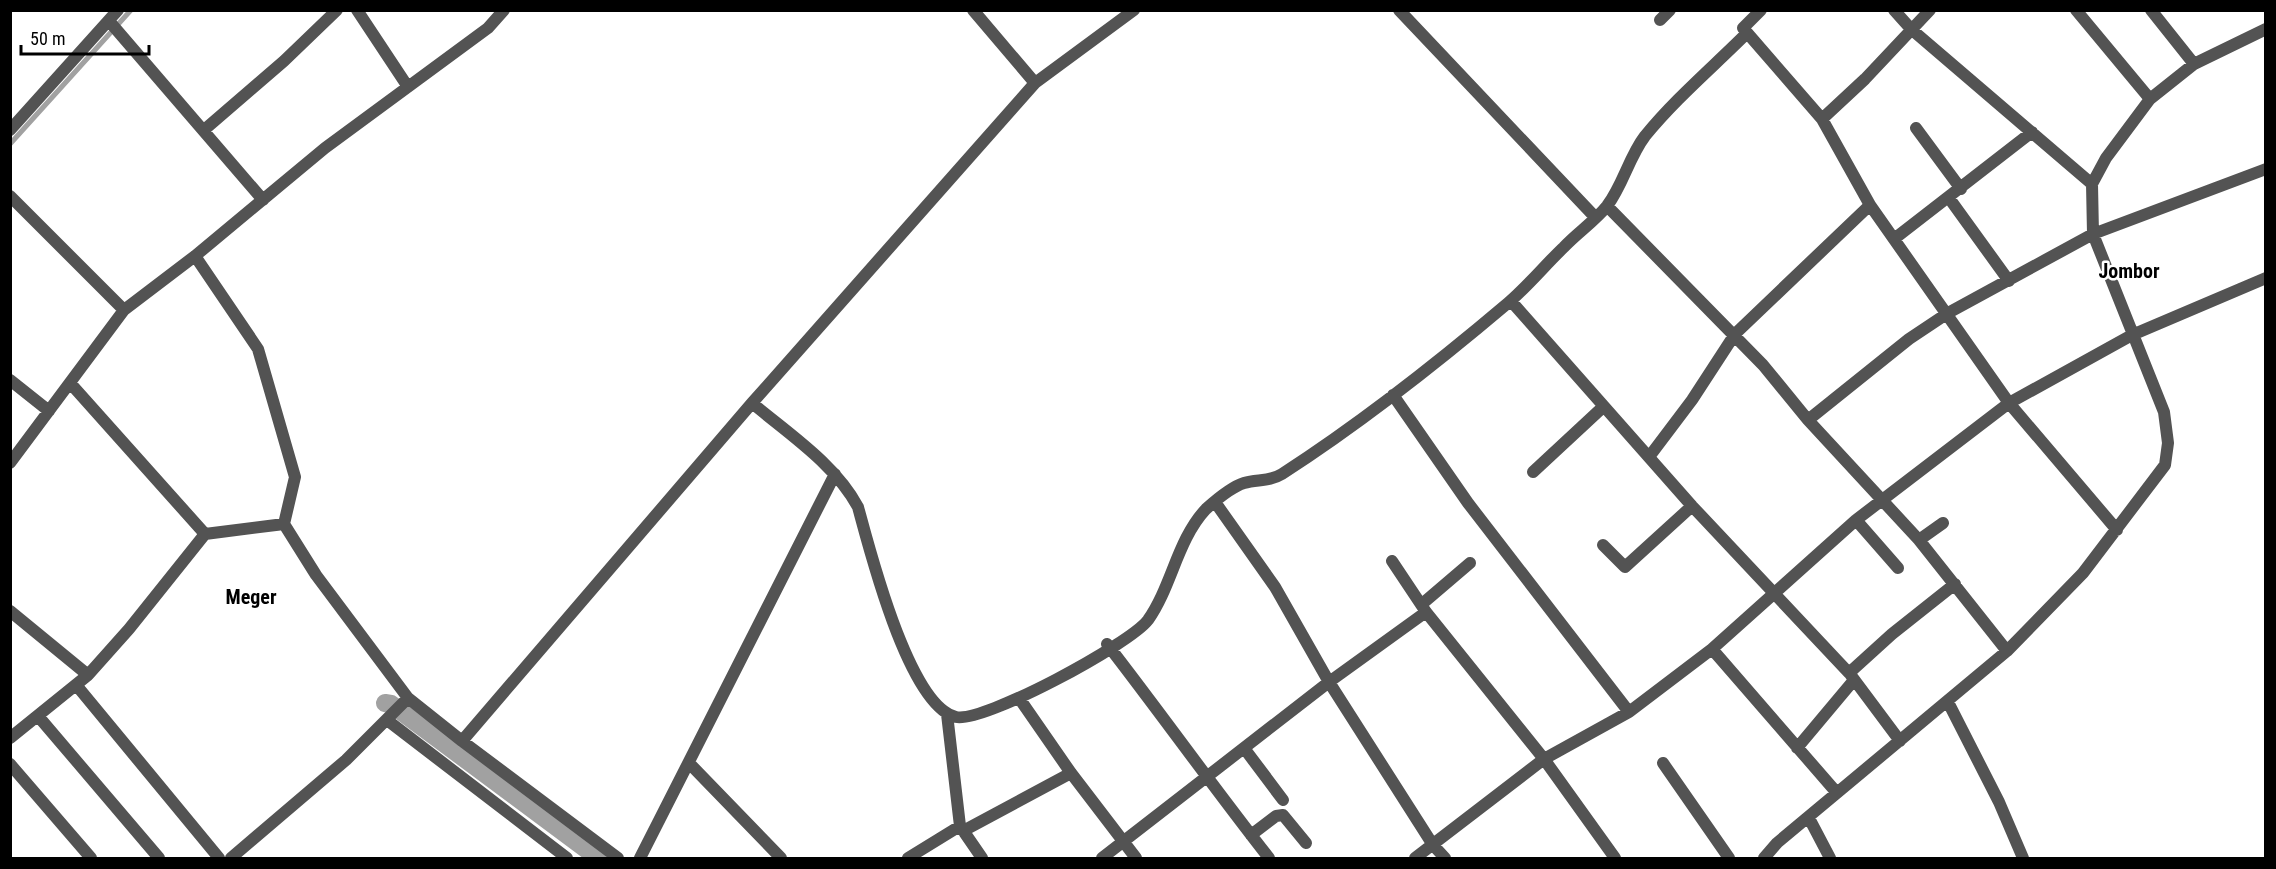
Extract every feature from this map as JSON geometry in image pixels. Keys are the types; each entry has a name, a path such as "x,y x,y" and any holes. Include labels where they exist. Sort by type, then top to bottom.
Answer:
{"street":[{"path":"10,130 118,10"},
{"path":"204,130 284,61 337,10"},
{"path":"357,10 408,87"},
{"path":"10,463 124,310 195,256 325,148 488,28 504,10"},
{"path":"974,10 1035,83"},
{"path":"462,741 752,403 1035,83 1134,10"},
{"path":"1399,10 1595,217"},
{"path":"1660,20 1670,10"},
{"path":"1761,10 1743,28 1822,119 1870,205 2010,403 2117,530"},
{"path":"1894,10 1911,29 2092,184"},
{"path":"1822,119 1930,10"},
{"path":"2076,10 2150,99"},
{"path":"2151,10 2194,64"},
{"path":"109,21 263,200"},
{"path":"1764,858 1777,843 2007,651 2083,573 2165,465 2168,443 2164,412 2093,234 2092,184 2106,158 2150,99 2194,64 2265,29"},
{"path":"752,403 835,474 858,507 886,604 916,674 935,704 947,714 965,718 975,716 1019,698 1143,626 1149,619 1183,547 1205,510 1245,483 1275,479 1393,395 1511,301 1607,206 1645,137 1665,113 1747,33"},
{"path":"1916,128 1961,189"},
{"path":"1894,239 2032,132"},
{"path":"1808,420 1909,339 1948,313 2093,234 2265,169"},
{"path":"10,196 124,310"},
{"path":"1949,198 2009,281"},
{"path":"1649,457 1692,400 1735,334 1772,296 1870,205"},
{"path":"1607,206 1735,334 1808,420 1919,540 2007,651"},
{"path":"195,256 258,349 296,477 284,524 316,575 408,698 618,858"},
{"path":"1415,858 1544,759 1629,712 1712,649 1882,498 2010,403 2132,335 2265,278"},
{"path":"1511,301 1692,506 1852,677 1900,741"},
{"path":"10,380 49,411"},
{"path":"71,384 205,534"},
{"path":"1393,395 1468,503 1629,712"},
{"path":"1533,472 1603,407"},
{"path":"640,858 690,764 835,474"},
{"path":"1215,502 1275,587 1329,682 1433,845 1445,858"},
{"path":"1603,545 1625,567 1692,506"},
{"path":"1856,520 1898,568"},
{"path":"1919,540 1943,523"},
{"path":"10,738 88,675 129,629 205,534 284,524"},
{"path":"1392,561 1424,608 1544,759 1615,858"},
{"path":"1102,858 1424,608 1470,562"},
{"path":"1797,748 1852,677 1892,634 1955,584"},
{"path":"10,611 88,675"},
{"path":"1109,646 1150,698 1205,777 1269,858"},
{"path":"1712,649 1837,793"},
{"path":"76,686 219,858"},
{"path":"231,858 306,797 408,698"},
{"path":"1019,698 1136,858"},
{"path":"1948,702 1999,802 2023,858"},
{"path":"947,714 962,828 982,858"},
{"path":"38,716 159,858"},
{"path":"387,720 567,858"},
{"path":"1244,748 1283,800"},
{"path":"10,764 91,858"},
{"path":"690,764 781,858"},
{"path":"1663,764 1730,858"},
{"path":"908,858 1071,772"},
{"path":"1251,835 1276,816 1283,815 1306,843"},
{"path":"1809,818 1830,858"}],"waterway":[{"path":"10,144 131,10"},
{"path":"385,703 391,704 598,858"}],"district":[{"name":"Jombor","path":"2129,271"},
{"name":"Meger","path":"251,597"}]}
